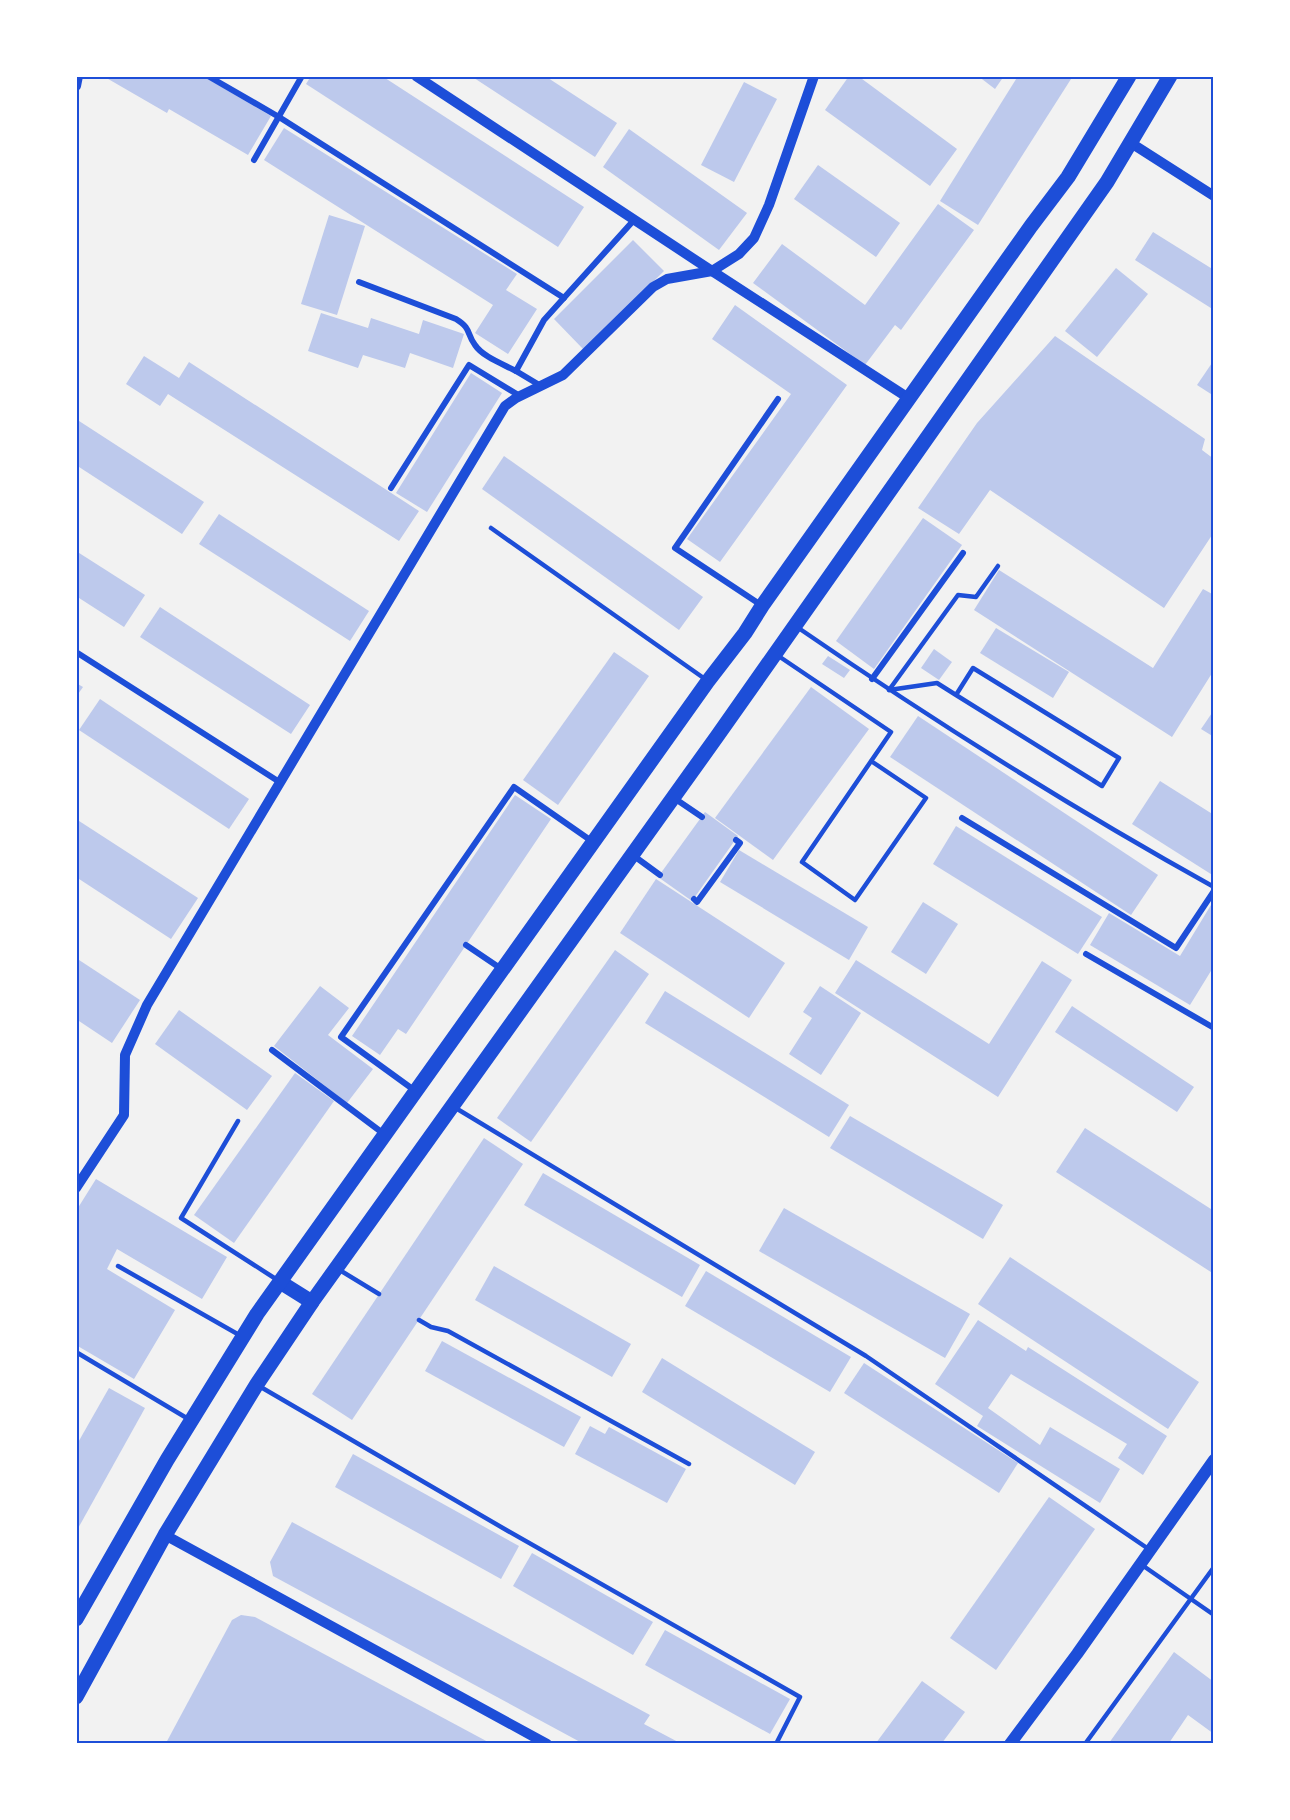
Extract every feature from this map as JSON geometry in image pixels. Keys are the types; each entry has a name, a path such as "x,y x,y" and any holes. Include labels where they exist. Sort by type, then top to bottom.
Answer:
{"main road":[{"path":"76,1619 191,1420 280,1282 1068,177 1129,76"},
{"path":"76,1697 165,1535 257,1384 312,1302 795,626 1107,182 1170,76"},
{"path":"280,1282 312,1302"},
{"path":"1010,1743 1077,1654 1214,1460"}],"street":[{"path":"76,86 78,76"},
{"path":"208,76 279,117 564,298"},
{"path":"254,160 302,76"},
{"path":"416,76 910,399"},
{"path":"76,1188 124,1115 125,1055 147,1005 505,406 563,375 653,287 667,279 712,271 746,247 760,227 814,76"},
{"path":"1131,143 1214,196"},
{"path":"516,371 544,320 634,219"},
{"path":"360,282 456,319 466,326 474,344 481,351 541,386"},
{"path":"391,488 470,365 520,396"},
{"path":"762,606 675,548 778,399"},
{"path":"872,679 963,553"},
{"path":"76,652 281,783"},
{"path":"416,1091 341,1037 428,918 514,787 594,842"},
{"path":"673,797 702,817"},
{"path":"962,818 1176,948 1214,889"},
{"path":"694,899 697,902 740,843 736,840"},
{"path":"632,854 660,875"},
{"path":"466,945 503,969"},
{"path":"1086,954 1214,1028"},
{"path":"272,1050 385,1135"},
{"path":"165,1535 547,1743"}],"lane":[{"path":"491,528 708,681"},
{"path":"889,690 958,596 976,597 998,566"},
{"path":"795,626 918,710 1136,844 1214,889"},
{"path":"775,654 891,732 802,862 855,900 926,798 872,761"},
{"path":"889,690 937,683 956,695 1102,786 1119,758 973,668 956,695"},
{"path":"451,1106 866,1356 1150,1550"},
{"path":"238,1121 181,1218 280,1282"},
{"path":"118,1266 243,1337"},
{"path":"336,1268 379,1294"},
{"path":"419,1320 431,1327 448,1331 689,1464"},
{"path":"76,1352 191,1420"},
{"path":"257,1384 518,1537 800,1697 776,1743"},
{"path":"1141,1564 1214,1615"},
{"path":"1085,1743 1214,1568"}],"building":[{"path":"103,76 203,76 271,116 248,155 169,109 167,113"},
{"path":"311,76 382,76 584,207 558,247 306,84"},
{"path":"471,76 545,76 617,123 595,157"},
{"path":"849,76 858,76 957,149 930,186 825,110"},
{"path":"978,76 1004,76 995,89"},
{"path":"1018,76 1067,76 1071,79 978,225 940,201"},
{"path":"744,82 777,99 734,182 701,165"},
{"path":"284,128 517,274 506,290 537,309 508,354 475,333 493,305 264,160"},
{"path":"629,129 747,213 719,250 603,167"},
{"path":"818,165 900,223 876,257 794,199"},
{"path":"938,204 974,230 901,330 895,325 865,365 753,283 782,244 865,305"},
{"path":"329,215 365,226 337,315 301,304"},
{"path":"1153,232 1214,270 1214,310 1135,260"},
{"path":"633,240 664,271 584,350 554,319"},
{"path":"1116,268 1148,294 1097,357 1065,331"},
{"path":"735,305 847,385 720,562 687,539 791,394 712,339"},
{"path":"321,313 368,328 371,318 419,334 423,320 464,334 453,368 410,353 405,368 363,355 358,368 308,351"},
{"path":"1055,336 1205,439 1202,450 1214,459 1214,532 1164,608 990,490 959,534 918,508 977,423"},
{"path":"144,356 179,378 189,362 419,511 399,541 168,394 160,406 126,384"},
{"path":"1214,360 1214,396 1197,385"},
{"path":"471,373 502,393 427,512 396,493"},
{"path":"76,419 204,502 182,534 76,465"},
{"path":"504,456 703,597 679,630 482,489"},
{"path":"219,514 369,611 350,641 199,544"},
{"path":"923,518 962,545 874,669 836,641"},
{"path":"76,551 145,595 124,627 76,596"},
{"path":"999,570 1153,668 1203,589 1214,595 1214,670 1172,737 974,610"},
{"path":"160,607 310,705 291,734 140,637"},
{"path":"996,628 1069,672 1053,698 980,653"},
{"path":"934,649 952,662 939,680 921,668"},
{"path":"614,652 649,676 558,805 523,780"},
{"path":"828,656 850,670 844,678 822,664"},
{"path":"76,683 83,687 76,697"},
{"path":"811,687 869,729 773,860 715,818"},
{"path":"100,699 249,799 229,829 79,730"},
{"path":"1214,710 1214,737 1201,729"},
{"path":"918,716 1158,875 1131,915 890,757"},
{"path":"1160,781 1214,815 1214,876 1132,824"},
{"path":"515,795 551,819 406,1034 398,1029 380,1055 352,1036"},
{"path":"705,812 738,836 692,901 658,877"},
{"path":"76,819 198,898 171,939 76,877"},
{"path":"956,826 1102,917 1078,954 933,864"},
{"path":"739,850 868,927 849,960 720,882"},
{"path":"656,879 785,963 749,1018 620,933"},
{"path":"1214,900 1214,966 1190,1005 1090,945 1109,913 1180,956"},
{"path":"923,902 958,924 926,974 891,952"},
{"path":"615,950 649,974 531,1142 497,1118"},
{"path":"76,958 140,1000 112,1043 76,1019"},
{"path":"856,960 989,1044 1042,961 1072,980 998,1097 835,993"},
{"path":"320,986 349,1008 328,1035 373,1069 347,1103 274,1046"},
{"path":"820,986 861,1013 821,1075 789,1054 812,1018 803,1012"},
{"path":"665,991 849,1105 829,1137 645,1023"},
{"path":"1072,1006 1194,1087 1177,1112 1055,1032"},
{"path":"179,1010 272,1076 247,1110 155,1044"},
{"path":"295,1073 334,1101 234,1243 194,1215"},
{"path":"850,1116 1003,1205 983,1239 830,1148"},
{"path":"1085,1128 1214,1211 1214,1274 1056,1172"},
{"path":"484,1138 523,1164 352,1420 312,1394"},
{"path":"543,1173 700,1265 682,1297 524,1205"},
{"path":"96,1179 227,1257 202,1299 117,1249 107,1269 175,1310 134,1379 76,1345 76,1211"},
{"path":"784,1208 970,1314 945,1358 759,1251"},
{"path":"1010,1257 1199,1382 1168,1429 978,1304"},
{"path":"494,1266 631,1344 612,1377 475,1300"},
{"path":"706,1271 851,1357 830,1392 685,1306"},
{"path":"978,1320 1026,1351 1028,1347 1167,1436 1143,1475 1118,1458 1127,1444 1011,1374 988,1408 1040,1445 1050,1427 1120,1469 1100,1503 977,1426 983,1416 935,1384"},
{"path":"442,1341 581,1417 564,1447 425,1371"},
{"path":"662,1358 815,1452 795,1485 642,1392"},
{"path":"864,1363 1018,1463 999,1493 844,1393"},
{"path":"109,1388 145,1408 76,1532 76,1446"},
{"path":"590,1426 605,1434 609,1427 686,1469 667,1503 575,1454"},
{"path":"353,1454 519,1546 501,1579 335,1487"},
{"path":"1049,1497 1095,1529 996,1670 950,1638"},
{"path":"292,1522 650,1715 644,1724 680,1743 582,1743 273,1576 270,1562"},
{"path":"532,1553 653,1622 633,1655 513,1586"},
{"path":"241,1615 255,1617 490,1743 166,1743 232,1620"},
{"path":"665,1630 790,1699 770,1734 645,1665"},
{"path":"1174,1652 1214,1682 1214,1734 1188,1715 1169,1743 1109,1743"},
{"path":"922,1681 965,1712 942,1743 876,1743"}]}
